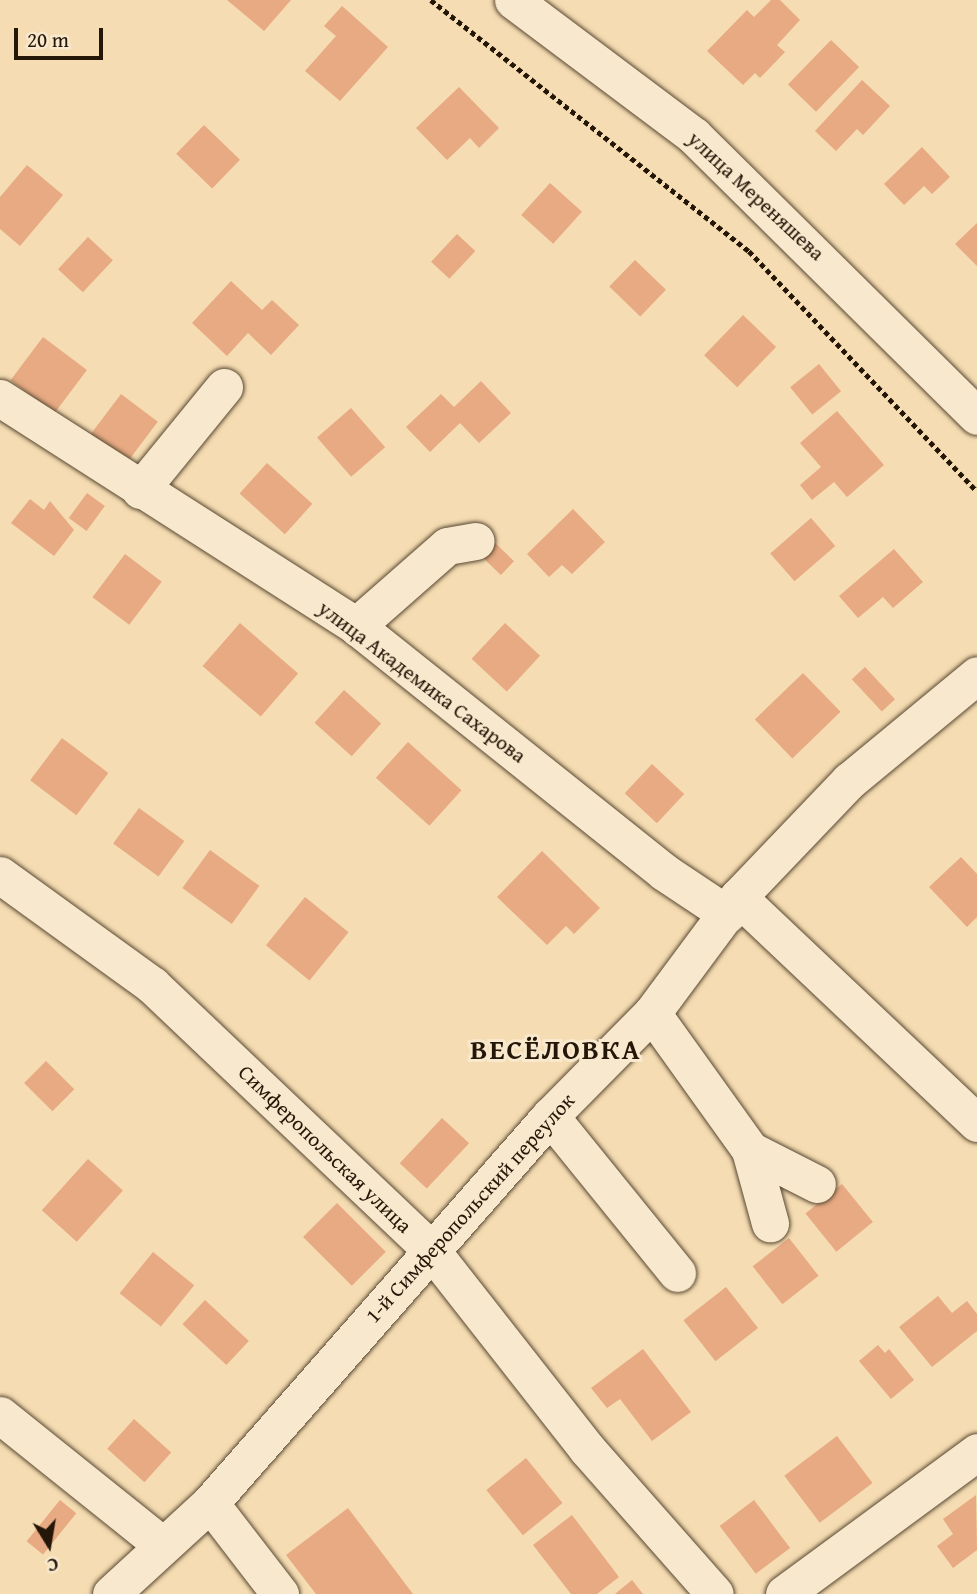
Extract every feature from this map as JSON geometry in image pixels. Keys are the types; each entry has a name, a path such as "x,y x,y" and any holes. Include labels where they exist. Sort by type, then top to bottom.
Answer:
{"street":[{"name":"улица Мереняшева","path":"513,0 694,136 977,416"},
{"path":"140,490 224,387"},
{"name":"улица Академика Сахарова","path":"0,398 356,626 664,872 732,905 977,1123"},
{"path":"356,626 447,546 476,541"},
{"name":"1-й Симферопольский переулок","path":"111,1594 161,1544 210,1503 550,1116 652,1013 732,905 849,781 977,675"},
{"name":"Симферопольская улица","path":"0,875 152,985 430,1250 587,1449 715,1594"},
{"path":"652,1013 750,1150 770,1223"},
{"path":"550,1116 677,1273"},
{"path":"750,1150 817,1184"},
{"path":"0,1415 161,1544"},
{"path":"784,1594 977,1452"},
{"path":"210,1503 280,1594"}],"path":[{"path":"431,0 749,251 977,491"}],"building":[{"path":"227,0 291,0 264,31"},
{"path":"771,0 780,0 800,20 777,45 785,52 760,78 755,73 743,85 707,51 747,10 754,17"},
{"path":"342,6 388,47 340,101 305,71 336,36 324,26"},
{"path":"831,40 859,67 816,112 788,85"},
{"path":"862,80 890,106 863,135 857,129 836,151 815,131"},
{"path":"459,87 499,128 479,148 470,138 447,160 416,128"},
{"path":"204,125 240,160 212,189 176,154"},
{"path":"922,147 950,177 932,194 924,186 904,205 884,184"},
{"path":"27,165 63,195 20,246 0,229 0,197"},
{"path":"550,183 582,212 553,244 521,215"},
{"path":"977,223 977,266 955,244"},
{"path":"457,234 475,251 449,279 431,262"},
{"path":"88,237 113,260 83,292 58,269"},
{"path":"635,260 666,290 640,316 609,287"},
{"path":"231,281 262,310 272,300 299,325 271,355 248,333 227,356 192,323"},
{"path":"743,315 776,347 737,387 704,355"},
{"path":"43,337 87,370 54,413 11,380"},
{"path":"819,364 841,391 812,414 790,387"},
{"path":"481,381 511,413 479,443 460,423 430,452 406,427 441,394 454,407"},
{"path":"121,394 158,422 124,466 87,439"},
{"path":"351,408 385,447 351,477 317,438"},
{"path":"837,411 884,465 847,497 834,482 812,500 800,485 821,467 800,443"},
{"path":"267,463 312,504 285,534 240,493"},
{"path":"87,493 105,506 87,531 69,518"},
{"path":"30,499 44,510 50,501 74,530 54,556 11,523"},
{"path":"573,509 605,542 572,574 562,565 549,577 527,554"},
{"path":"811,518 835,546 795,581 770,553"},
{"path":"491,539 514,561 501,575 478,553"},
{"path":"894,549 923,582 893,608 883,597 858,618 839,596"},
{"path":"125,554 162,582 129,625 93,597"},
{"path":"240,623 298,674 261,717 203,666"},
{"path":"505,623 540,656 507,692 472,659"},
{"path":"865,667 895,699 882,711 852,679"},
{"path":"803,673 841,712 792,758 755,720"},
{"path":"344,690 381,723 352,756 315,723"},
{"path":"62,738 108,773 76,815 30,780"},
{"path":"408,742 462,790 429,826 376,778"},
{"path":"652,764 684,794 657,823 625,793"},
{"path":"139,808 184,841 158,877 113,844"},
{"path":"210,850 259,886 232,924 182,888"},
{"path":"542,851 600,908 574,934 566,926 547,945 497,897"},
{"path":"961,857 977,874 977,917 967,927 929,887"},
{"path":"305,897 349,932 310,980 266,945"},
{"path":"46,1061 74,1089 52,1111 24,1083"},
{"path":"442,1118 469,1143 427,1189 400,1163"},
{"path":"88,1159 123,1190 77,1242 42,1210"},
{"path":"842,1184 873,1222 836,1252 805,1214"},
{"path":"337,1203 386,1252 352,1286 303,1237"},
{"path":"789,1238 819,1276 782,1304 753,1266"},
{"path":"153,1252 194,1285 161,1327 120,1293"},
{"path":"726,1287 758,1328 715,1361 683,1320"},
{"path":"938,1296 952,1313 967,1301 977,1314 977,1331 932,1367 899,1327"},
{"path":"205,1300 249,1341 226,1365 182,1324"},
{"path":"878,1345 885,1353 889,1349 914,1380 891,1399 859,1361"},
{"path":"643,1349 691,1412 652,1441 620,1399 607,1408 591,1388"},
{"path":"134,1419 171,1452 144,1482 107,1449"},
{"path":"837,1436 873,1483 820,1523 784,1476"},
{"path":"526,1458 563,1503 523,1535 486,1490"},
{"path":"976,1495 977,1550 953,1568 937,1546 953,1534 943,1519"},
{"path":"60,1500 76,1513 43,1554 27,1541"},
{"path":"754,1500 790,1548 756,1574 720,1526"},
{"path":"348,1508 413,1594 316,1594 286,1555"},
{"path":"572,1515 619,1577 597,1594 571,1594 533,1545"},
{"path":"632,1580 643,1594 615,1594"}],"district":[{"name":"ВЕСЁЛОВКА","path":"556,1049"}]}
